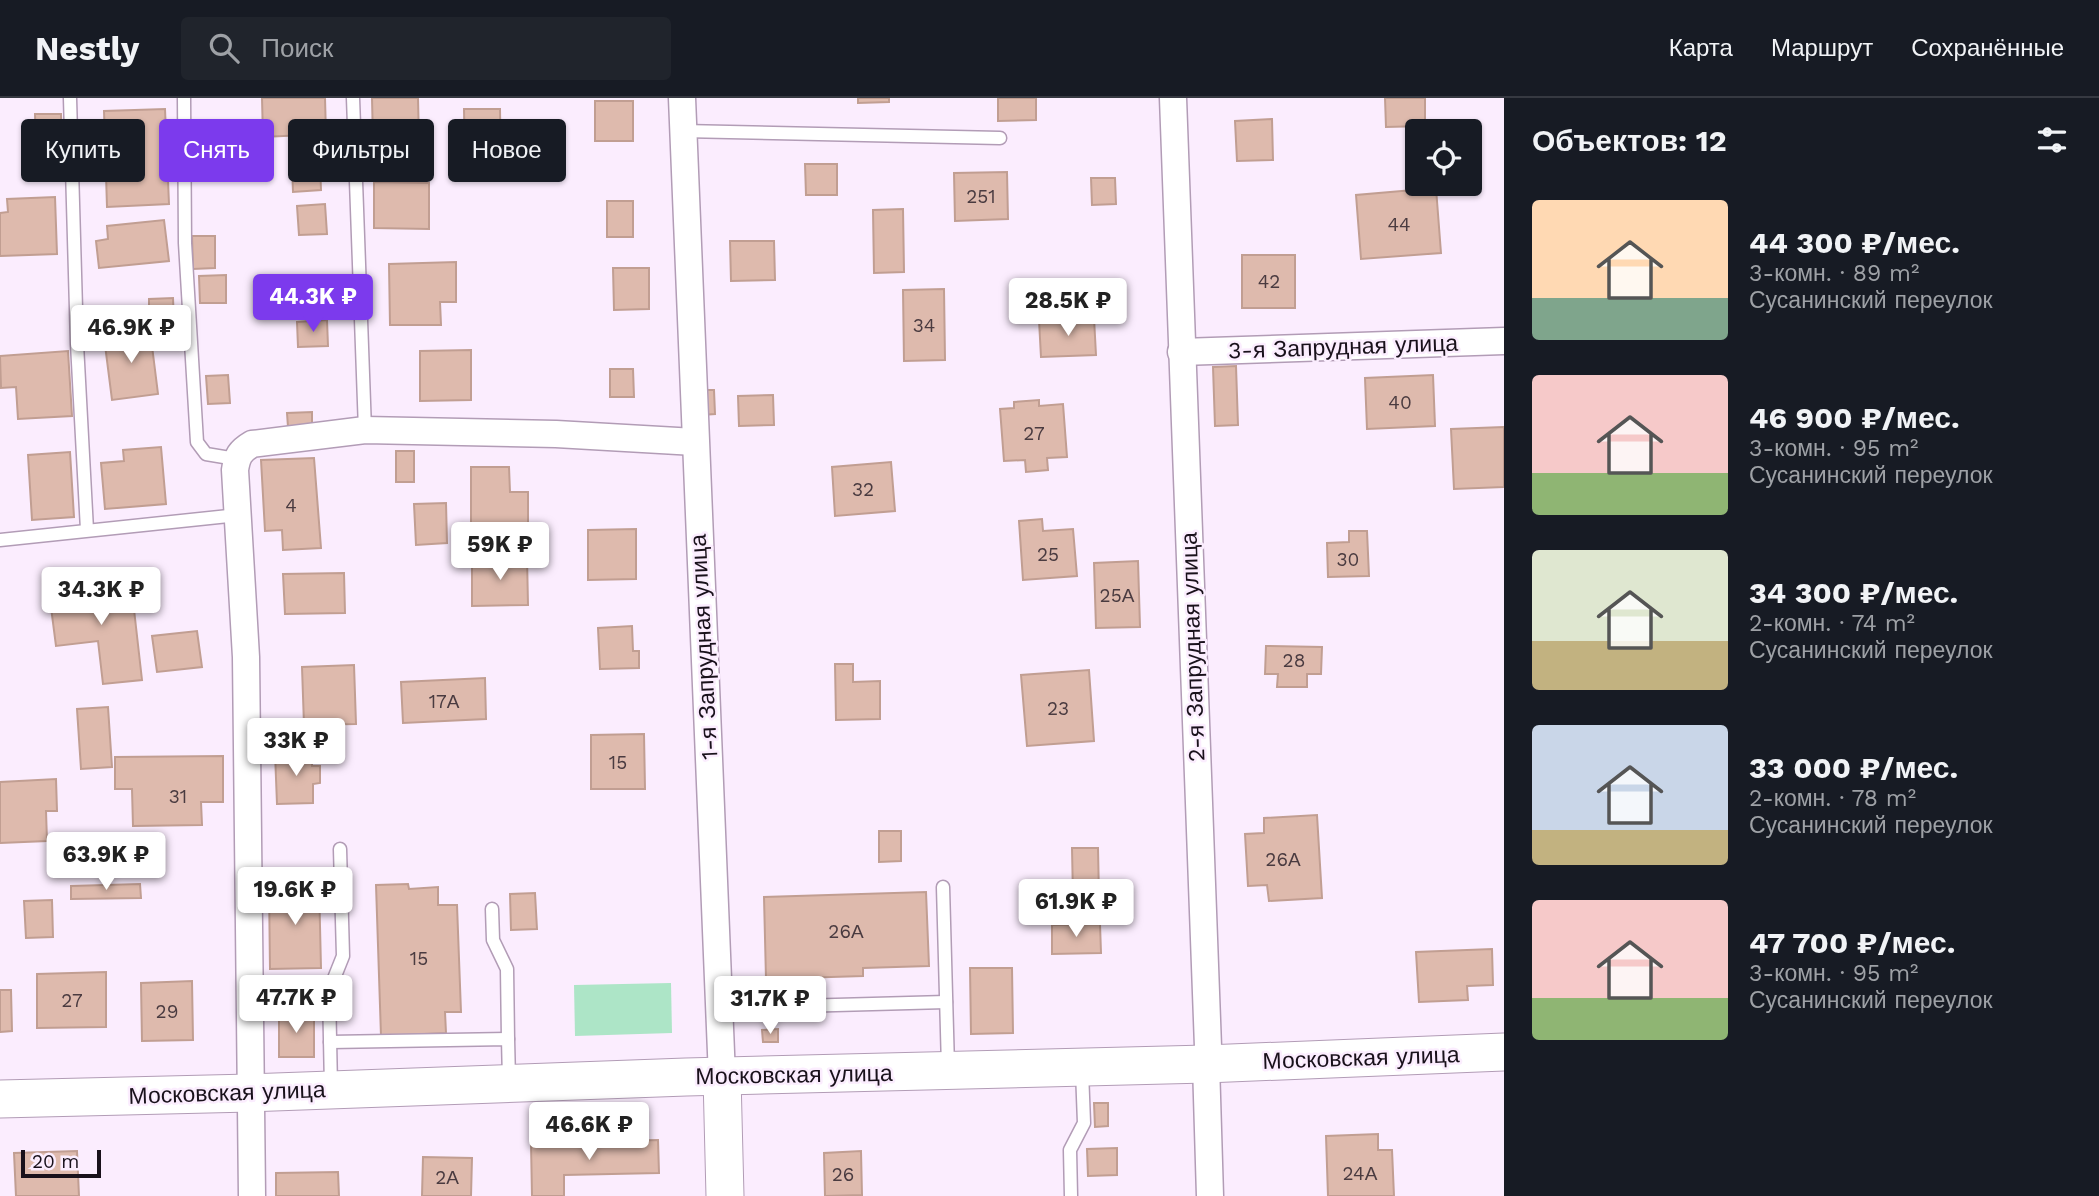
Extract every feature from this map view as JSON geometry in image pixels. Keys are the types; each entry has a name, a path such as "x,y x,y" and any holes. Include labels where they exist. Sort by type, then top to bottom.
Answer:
{"street":[{"name":"1-я Запрудная улица","path":"682,98 720,1008 725,1196"},
{"name":"2-я Запрудная улица","path":"1173,98 1208,1047 1206,1064 1210,1196"},
{"name":"3-я Запрудная улица","path":"1181,352 1504,341"},
{"path":"252,1196 246,657 236,459 242,450 252,444 365,430 556,434 695,442"},
{"name":"Московская улица","path":"0,1099 1082,1068 1504,1052"}],"lane":[{"path":"70,98 77,344 87,530"},
{"path":"184,98 185,243 197,442 206,454 236,459"},
{"path":"353,98 365,430"},
{"path":"683,131 1000,138"},
{"path":"0,540 238,515"},
{"path":"331,1091 329,991 342,956 340,849"},
{"path":"943,887 948,1071"},
{"path":"492,909 493,940 507,969 509,1084"},
{"path":"720,1008 946,1002"},
{"path":"330,1042 508,1039"},
{"path":"1071,1196 1070,1150 1084,1124 1082,1068"}],"green space":[{"path":"671,983 672,1033 575,1036 574,985"}],"building":[{"path":"262,98 325,98 326,119 288,119 288,136 274,136 274,119 263,119"},
{"path":"372,98 418,98 418,119 372,119"},
{"path":"858,98 889,98 889,102 858,103"},
{"path":"998,98 1036,98 1036,120 998,121"},
{"path":"1385,98 1425,98 1425,119 1405,119 1405,127 1386,127"},
{"path":"595,101 633,101 633,141 595,141"},
{"path":"165,109 165,119 159,119 159,182 168,182 169,204 107,207 106,182 145,182 145,119 104,119 104,111"},
{"path":"464,109 500,109 500,119 464,119"},
{"path":"35,114 61,114 61,119 35,119"},
{"path":"1272,119 1273,160 1237,161 1235,121"},
{"path":"805,164 837,164 837,195 806,195"},
{"path":"1007,172 1008,219 955,221 954,173"},
{"path":"1091,178 1115,178 1116,204 1092,205"},
{"path":"293,182 321,182 321,190 293,192"},
{"path":"374,182 429,183 429,229 374,228"},
{"path":"1405,191 1405,196 1437,196 1441,253 1361,259 1356,195"},
{"path":"55,197 57,254 0,256 0,213 8,212 7,199"},
{"path":"607,201 633,201 633,237 607,237"},
{"path":"325,204 327,234 299,235 297,206"},
{"path":"903,209 904,272 874,273 873,210"},
{"path":"164,220 169,261 99,268 96,241 108,239 107,226"},
{"path":"192,236 215,236 215,268 193,269"},
{"path":"730,241 774,241 775,280 731,281"},
{"path":"1242,255 1295,255 1295,308 1242,308"},
{"path":"456,262 456,302 440,302 441,325 390,325 389,264"},
{"path":"613,268 649,268 649,309 614,310"},
{"path":"226,275 226,303 200,303 199,276"},
{"path":"944,289 945,360 904,361 903,290"},
{"path":"173,298 174,322 149,323 149,299"},
{"path":"1094,318 1096,355 1041,357 1039,320"},
{"path":"327,320 328,346 298,347 297,322"},
{"path":"150,330 158,394 112,400 104,337"},
{"path":"471,350 471,400 420,401 420,351"},
{"path":"68,351 72,416 18,419 16,387 1,388 0,356"},
{"path":"1236,366 1238,425 1215,426 1213,367"},
{"path":"610,369 633,369 634,397 610,397"},
{"path":"228,375 230,403 208,404 206,376"},
{"path":"1433,375 1435,426 1367,429 1365,378"},
{"path":"702,390 714,390 715,414 702,415"},
{"path":"773,395 774,425 739,426 738,396"},
{"path":"1039,400 1039,406 1063,404 1067,457 1047,458 1048,470 1026,472 1025,460 1004,461 1000,409 1014,408 1014,402"},
{"path":"312,412 312,427 288,427 287,413"},
{"path":"1504,427 1504,487 1454,489 1451,429"},
{"path":"161,447 166,504 105,509 101,463 124,461 123,450"},
{"path":"396,451 414,451 414,482 396,482"},
{"path":"70,452 74,517 32,520 28,455"},
{"path":"314,458 321,548 283,550 282,530 265,531 261,460"},
{"path":"891,462 895,511 835,516 832,467"},
{"path":"471,467 509,467 510,492 528,492 528,545 471,546"},
{"path":"446,503 447,543 416,545 414,504"},
{"path":"1042,519 1043,531 1073,529 1077,576 1023,580 1019,521"},
{"path":"636,529 636,579 588,580 588,530"},
{"path":"1349,531 1367,531 1369,576 1328,577 1327,543 1349,542"},
{"path":"527,557 528,605 472,606 472,558"},
{"path":"1138,561 1140,627 1096,628 1094,563"},
{"path":"344,573 345,613 285,614 283,574"},
{"path":"131,583 142,680 103,684 98,641 56,646 49,592"},
{"path":"632,626 633,651 639,651 639,668 600,669 598,628"},
{"path":"197,631 202,667 157,672 152,636"},
{"path":"1266,646 1322,647 1321,674 1307,674 1307,687 1277,687 1278,674 1265,674"},
{"path":"835,664 853,664 853,682 880,681 880,719 836,720"},
{"path":"354,665 356,724 304,725 302,667"},
{"path":"1089,670 1094,741 1027,746 1021,675"},
{"path":"485,678 486,719 403,723 401,682"},
{"path":"108,707 112,767 81,769 77,709"},
{"path":"644,734 645,789 591,789 591,735"},
{"path":"312,752 312,766 320,766 320,783 313,784 313,803 277,804 275,753"},
{"path":"223,756 223,802 201,802 202,825 133,826 132,789 115,789 115,757"},
{"path":"56,779 57,811 46,811 47,841 0,843 0,782"},
{"path":"1317,815 1322,898 1269,901 1267,885 1248,886 1245,834 1264,833 1264,818"},
{"path":"879,831 901,831 901,861 879,862"},
{"path":"1072,848 1098,848 1099,897 1073,897"},
{"path":"140,884 141,898 71,899 71,886"},
{"path":"319,884 321,968 270,969 269,885"},
{"path":"408,884 409,889 438,887 438,905 457,905 461,1012 445,1012 446,1033 381,1036 376,885"},
{"path":"926,892 929,966 863,968 863,976 766,979 764,897"},
{"path":"535,893 537,929 511,930 510,894"},
{"path":"52,900 53,937 26,938 24,901"},
{"path":"1100,924 1101,953 1052,954 1052,925"},
{"path":"1492,949 1493,985 1467,986 1468,1000 1419,1002 1416,952"},
{"path":"970,968 1012,968 1013,1033 971,1034"},
{"path":"106,972 106,1027 37,1028 37,974"},
{"path":"192,981 193,1040 142,1041 141,983"},
{"path":"0,990 11,990 12,1031 0,1032"},
{"path":"279,1013 314,1013 314,1057 279,1057"},
{"path":"778,1029 778,1042 763,1042 762,1030"},
{"path":"1094,1103 1108,1103 1108,1126 1095,1127"},
{"path":"1378,1134 1378,1150 1392,1150 1394,1196 1328,1196 1326,1136"},
{"path":"658,1140 659,1173 564,1175 564,1196 532,1196 531,1143"},
{"path":"1117,1148 1117,1175 1088,1176 1087,1149"},
{"path":"77,1151 79,1196 16,1196 14,1153"},
{"path":"861,1151 862,1195 825,1196 824,1153"},
{"path":"423,1157 472,1158 471,1196 422,1196"},
{"path":"338,1172 339,1196 276,1196 276,1173"}]}
